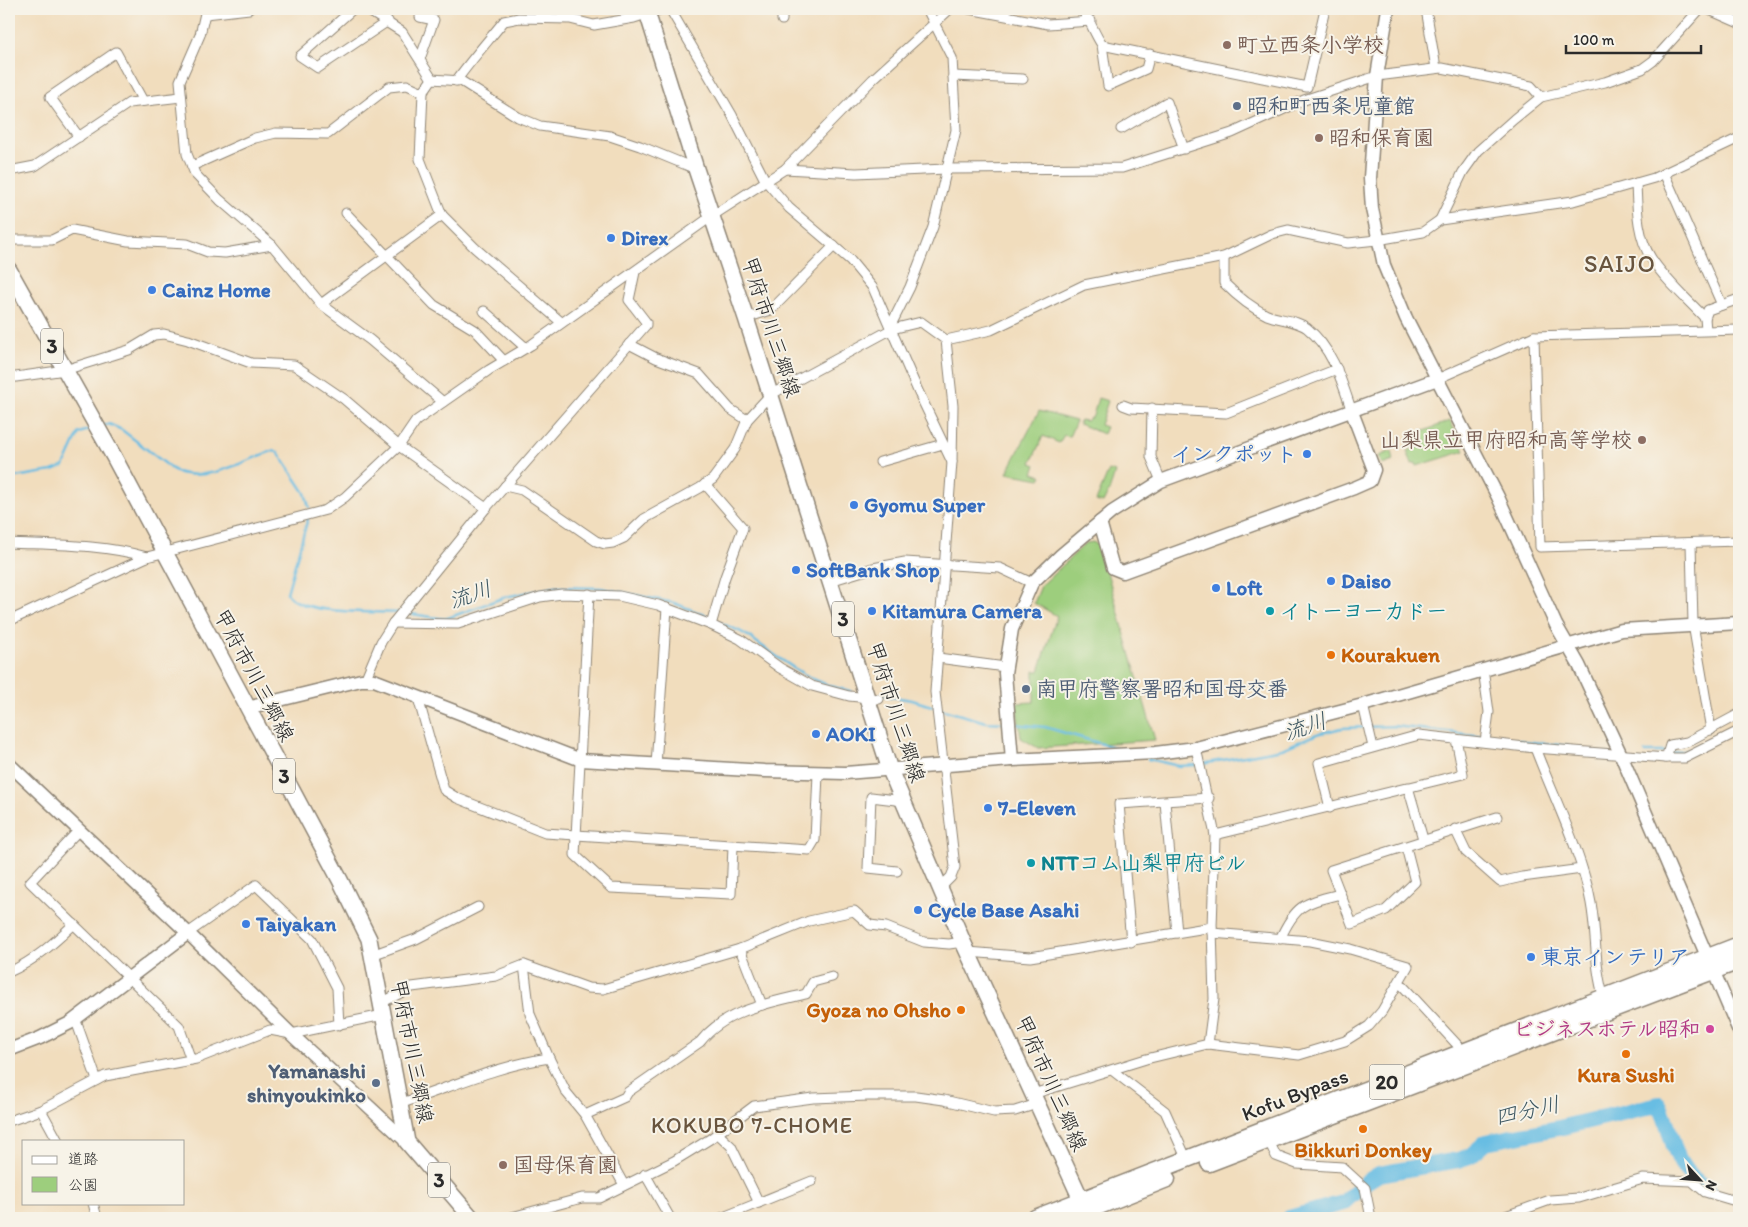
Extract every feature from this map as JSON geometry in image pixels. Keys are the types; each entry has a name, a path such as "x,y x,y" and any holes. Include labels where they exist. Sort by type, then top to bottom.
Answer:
{"highway":[{"name":"Kofu Bypass","path":"1035,1218 1086,1210 1269,1141 1711,964 1739,945"},
{"name":"Kofu Bypass","path":"1069,1218 1187,1160 1604,998 1711,964 1739,961"}],"main road":[{"name":"甲府市川三郷線","path":"647,12 830,581 874,698 890,770 965,947 1086,1210"},
{"name":"甲府市川三郷線","path":"9,270 98,428 369,939 407,1142 472,1218"}],"street":[{"path":"249,9 206,12 200,35 180,81 187,154 195,174 220,200 272,245 321,304 370,340 443,402"},
{"path":"353,9 300,56 318,68 388,21"},
{"path":"366,9 388,21 402,32 432,79"},
{"path":"420,59 434,20 420,16 422,9"},
{"path":"456,81 504,20 519,18 570,19 594,25 662,9"},
{"path":"670,9 732,115 765,180 789,208 850,260 873,288 952,462"},
{"path":"782,9 782,20"},
{"path":"892,327 933,227 956,130 952,58 927,9"},
{"path":"9,621 147,557 164,551 268,527 326,510 345,497 399,446 416,421 526,348 712,216 765,180 785,169 866,86 950,9"},
{"path":"968,9 1048,24 1091,21"},
{"path":"1082,9 1091,21 1102,44 1108,86 1146,69 1150,54"},
{"path":"1102,44 1307,87 1325,9"},
{"path":"1388,9 1377,76 1370,178 1378,240 1394,292 1498,497 1567,646 1579,666 1621,755 1739,1031"},
{"path":"1426,9 1436,68"},
{"path":"1440,220 1463,172 1478,151 1541,97 1605,82 1642,69 1653,60 1700,9"},
{"path":"1707,9 1739,23"},
{"path":"79,136 50,98 116,52 142,101"},
{"path":"785,169 856,173 946,169 1122,168 1232,133 1304,100 1377,76 1436,68 1531,86 1541,97"},
{"path":"953,76 1024,79"},
{"path":"432,79 461,81 518,117 540,126 610,136 696,169"},
{"path":"432,79 423,92 420,159 442,215 475,248 561,322"},
{"path":"192,166 255,138 276,133 328,134 389,86 407,86 423,92"},
{"path":"9,171 35,166 129,103 181,97"},
{"path":"1121,129 1167,102 1184,149"},
{"path":"946,340 991,330 1084,285 1224,257 1272,234 1288,230 1348,242 1378,240 1423,232 1440,220 1573,201 1636,183 1664,173 1739,138"},
{"path":"1664,173 1722,305"},
{"path":"1636,183 1637,216 1642,240 1650,258 1705,318"},
{"path":"346,213 434,305 475,330 504,361"},
{"path":"321,304 442,215"},
{"path":"9,240 52,240 72,230 128,241 187,244 208,252 225,253 272,245"},
{"path":"746,318 771,310 834,246"},
{"path":"1100,522 1113,568 1123,572 1370,481 1374,470 1337,369 1326,347 1306,327 1267,315 1236,295 1224,283 1224,257"},
{"path":"365,680 381,642 395,620 486,508 646,322 629,300 635,272"},
{"path":"1706,330 1705,318 1708,310 1739,299"},
{"path":"484,311 526,348"},
{"path":"505,486 522,490 587,536 605,544 613,544 624,538 644,518 713,479 735,450 747,420 770,395 892,327 921,322 946,340 953,406 952,462 935,692 955,867 951,877 939,888"},
{"path":"1012,760 1005,667 1012,629 1032,583 1061,555 1133,497 1161,481 1437,379 1534,336 1739,330"},
{"path":"9,378 65,370 129,350 154,335 177,336 251,363 294,365 344,399 399,446 486,508"},
{"path":"1534,336 1540,547 1739,541"},
{"path":"629,344 656,358 699,374 730,409 747,420"},
{"path":"1123,405 1131,408 1226,414 1337,369"},
{"path":"1152,408 1151,457 1161,481"},
{"path":"880,462 943,444"},
{"path":"705,484 744,528 725,577 711,625"},
{"path":"1691,542 1693,624 1711,730"},
{"path":"9,543 88,547 127,551 147,557"},
{"path":"830,581 873,568 905,562 1000,568 1032,583"},
{"path":"395,620 452,624 540,597 562,594 619,596 667,608 711,625 740,639 780,668 812,686 831,692 874,698"},
{"path":"590,594 575,855 611,888 731,894 734,846"},
{"path":"656,766 667,608"},
{"path":"247,708 365,680 374,680 580,760 656,766 818,774 890,770 1012,760 1155,753 1196,748 1363,705 1622,630 1693,624 1739,623"},
{"path":"938,658 1005,667"},
{"path":"1483,669 1489,712 1485,742"},
{"path":"418,698 441,784 448,794 545,833 809,850 815,840 818,774"},
{"path":"1363,705 1373,747"},
{"path":"1666,758 1670,745 1687,742 1739,714"},
{"path":"1330,808 1319,763 1419,735 1534,748 1685,758 1739,731"},
{"path":"1215,835 1462,774 1456,739"},
{"path":"1196,748 1215,835 1212,930 1214,999 1208,1044"},
{"path":"1534,748 1582,868 1591,903 1598,979 1604,998"},
{"path":"11,768 188,933 291,1034 407,1142"},
{"path":"1408,787 1423,839"},
{"path":"897,872 868,868 871,798 904,801"},
{"path":"1131,942 1119,804 1208,798"},
{"path":"1165,802 1177,934"},
{"path":"1406,847 1415,882 1386,910 1352,924 1331,870 1406,847 1423,839 1497,817"},
{"path":"1455,829 1466,852 1500,882 1582,868"},
{"path":"78,831 30,882 179,1026 191,1060"},
{"path":"9,1050 40,1038 76,1018 188,933 256,885 312,939 336,988 338,1025"},
{"path":"1280,939 1288,921 1308,902 1340,894"},
{"path":"372,955 390,950 444,927 478,907"},
{"path":"9,1122 41,1110 97,1080 123,1072 191,1060 270,1030 291,1034 338,1025 382,1009 412,987 496,976 524,965 588,988 603,989 740,949 809,921 854,911 870,925 886,927 924,942 949,944 1030,957 1212,930 1350,949 1408,966 1400,983 1382,1011 1369,1026 1345,1041 1325,1048 1299,1055 1208,1044 1146,1059 1113,1070 1035,1099 1015,1110 994,1112 944,1100 916,1096 813,1098 754,1106 674,1161 599,1198 582,1198 508,1218"},
{"path":"9,972 22,966 50,947 74,924"},
{"path":"740,949 762,1005"},
{"path":"524,965 530,1014 548,1058 566,1092 585,1115 624,1185"},
{"path":"585,1115 625,1098 628,1092 700,1042 709,1030 724,1019 762,1005 806,994 813,982 832,977"},
{"path":"1400,983 1464,1052"},
{"path":"76,1018 97,1080"},
{"path":"399,1104 431,1094 480,1074 548,1058"},
{"path":"1113,1070 1165,1111 1187,1160"},
{"path":"41,1110 57,1140"},
{"path":"717,1133 730,1146 759,1203"},
{"path":"1269,1141 1276,1156 1298,1164 1342,1167 1365,1188 1371,1218"},
{"path":"646,1174 670,1218"},
{"path":"1500,1218 1550,1200 1579,1198 1643,1179 1692,1181 1705,1192 1739,1202"},
{"path":"721,1218 812,1181"},
{"path":"93,1204 97,1218"}],"green space":[{"path":"1098,398 1108,401 1100,425 1106,427 1103,434 1079,424 1080,420 1086,421 1093,416"},
{"path":"1039,411 1076,421 1069,437 1064,435 1059,443 1043,436 1031,463 1036,465 1033,473 1042,476 1040,479 1007,473"},
{"path":"1450,421 1465,451 1417,466 1416,463 1412,464 1407,451 1418,447 1413,435"},
{"path":"1392,451 1394,461 1382,465 1379,456"},
{"path":"1109,470 1115,472 1110,489 1103,503 1096,501"},
{"path":"1093,542 1098,545 1103,558 1155,740 1038,748 1021,738 1016,703 1034,702 1034,671 1039,671 1057,616 1034,603 1041,586 1086,543"}],"waterway":[{"name":"流川","path":"102,426 109,424 122,430 176,472 188,474 213,473 272,451 278,452 305,493 309,507"},
{"name":"流川","path":"9,478 52,471 64,466 79,433 92,429"},
{"name":"流川","path":"308,518 287,593 295,600 307,606 322,609 399,613"},
{"name":"流川","path":"405,613 445,619 505,597 555,587 601,588 674,603 710,617"},
{"name":"流川","path":"719,622 745,634 809,677 836,688 851,691"},
{"name":"流川","path":"881,695 912,700 935,707"},
{"name":"流川","path":"940,709 986,722 1005,723"},
{"name":"流川","path":"1013,724 1045,727 1119,749"},
{"name":"流川","path":"1701,745 1739,724"},
{"name":"流川","path":"1202,764 1282,749 1317,734 1342,728 1394,726 1483,736"},
{"name":"流川","path":"1489,737 1568,746"},
{"name":"流川","path":"1670,753 1692,750"},
{"name":"流川","path":"1645,752 1665,752"},
{"name":"流川","path":"1148,759 1179,766 1197,765"},
{"name":"四分川","path":"1289,1218 1343,1203 1366,1182 1379,1174 1458,1160 1470,1156 1486,1142 1563,1127 1659,1104 1680,1161 1686,1171 1709,1190"}],"place":[{"name":"町立西条小学校","path":"1227,45"},
{"name":"昭和町西条児童館","path":"1237,106"},
{"name":"昭和保育園","path":"1319,138"},
{"name":"Direx","path":"611,238"},
{"name":"Cainz Home","path":"152,290"},
{"name":"山梨県立甲府昭和高等学校","path":"1642,440"},
{"name":"インクポット","path":"1307,454"},
{"name":"Gyomu Super","path":"854,505"},
{"name":"SoftBank Shop","path":"796,570"},
{"name":"Daiso","path":"1331,581"},
{"name":"Loft","path":"1216,588"},
{"name":"Kitamura Camera","path":"872,611"},
{"name":"イトーヨーカドー","path":"1270,611"},
{"name":"Kourakuen","path":"1331,655"},
{"name":"南甲府警察署昭和国母交番","path":"1026,689"},
{"name":"AOKI","path":"816,734"},
{"name":"7-Eleven","path":"988,808"},
{"name":"NTTコム山梨甲府ビル","path":"1031,863"},
{"name":"Cycle Base Asahi","path":"918,910"},
{"name":"Taiyakan","path":"246,924"},
{"name":"東京インテリア","path":"1531,957"},
{"name":"Gyoza no Ohsho","path":"961,1010"},
{"name":"ビジネスホテル昭和","path":"1710,1029"},
{"name":"Kura Sushi","path":"1626,1054"},
{"name":"Yamanashi shinyoukinko","path":"376,1083"},
{"name":"Bikkuri Donkey","path":"1363,1129"},
{"name":"国母保育園","path":"503,1165"}],"district":[{"name":"SAIJO","path":"1620,264"},
{"name":"KOKUBO 7-CHOME","path":"752,1125"}]}
